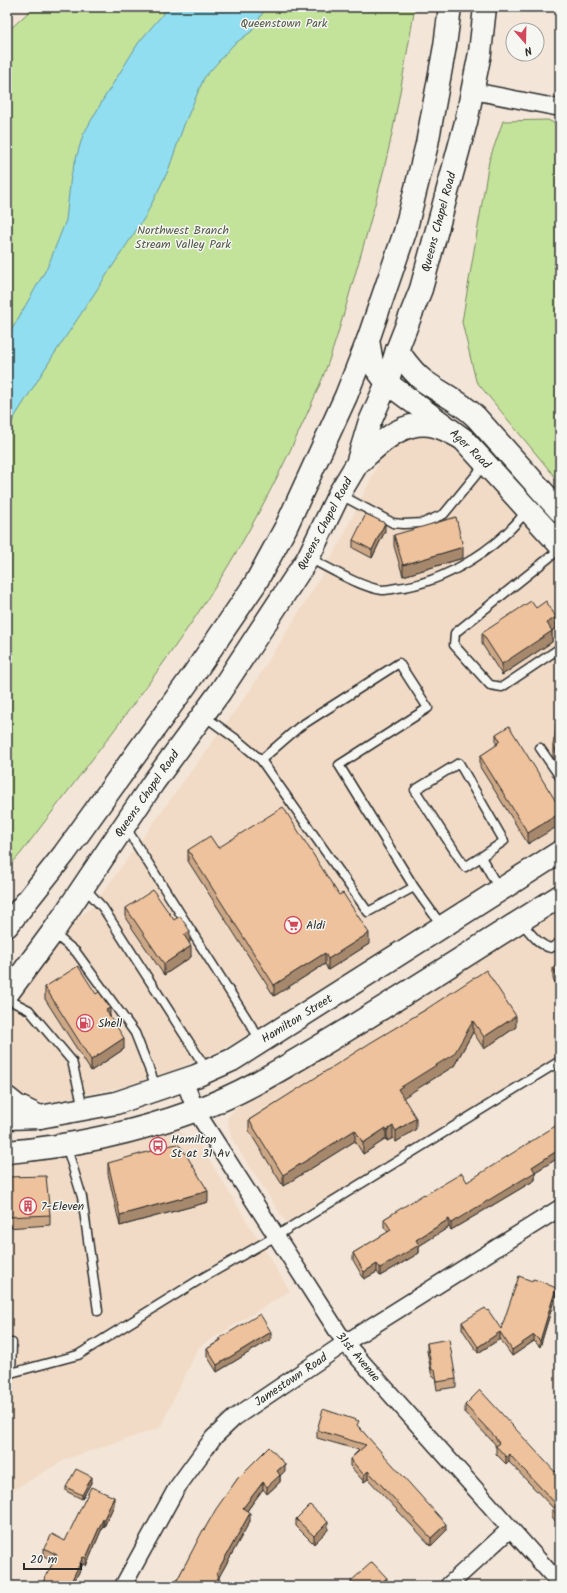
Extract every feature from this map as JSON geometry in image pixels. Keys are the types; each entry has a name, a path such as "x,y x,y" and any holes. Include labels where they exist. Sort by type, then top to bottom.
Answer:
{"main road":[{"path":"7,926 64,854 194,675 255,584 286,527 346,396 368,340 405,232 427,144 445,46 450,7"},
{"name":"Queens Chapel Road","path":"7,994 84,887 124,825 203,715 308,558 339,494 357,464 370,424 387,383 397,350 421,289 466,122 480,53 485,7"},
{"name":"Ager Road","path":"368,340 372,363 387,383 463,439 560,545"},
{"name":"Ager Road","path":"397,350 410,367 423,380 464,406 476,417 560,511"},
{"path":"357,464 390,435 408,426 422,424 435,426 463,439"},
{"name":"Hamilton Street","path":"7,1118 40,1116 116,1103 158,1090 232,1060 560,852"},
{"path":"7,1152 66,1144 108,1136 160,1123 196,1111 231,1096 283,1068 361,1021 560,896"},
{"path":"7,1098 17,1106 40,1116"}],"street":[{"path":"473,91 560,108"},
{"name":"31st Avenue","path":"184,1080 196,1111 345,1343 560,1584"},
{"name":"Jamestown Road","path":"123,1586 176,1489 213,1438 234,1418 345,1343 557,1215"},
{"path":"448,1586 510,1529"}],"lane":[{"path":"339,494 393,523 423,523 444,514 486,464"},
{"path":"308,558 355,581 382,590 413,586 446,574 490,548 518,522 528,509"},
{"path":"560,549 456,633 454,645 490,685 502,687 560,648"},
{"path":"261,760 299,727 399,663 428,708 339,765 414,886 443,926"},
{"path":"203,715 236,739 261,760 368,912 414,886"},
{"path":"540,748 560,777"},
{"path":"459,763 504,841 481,857 465,867 415,790 459,763"},
{"path":"124,825 262,1041"},
{"path":"481,857 500,890"},
{"path":"84,887 103,908 207,1071"},
{"path":"520,921 538,942 545,946 551,948 560,942"},
{"path":"52,932 76,952 135,1033 158,1090"},
{"path":"7,999 29,1010 72,1061 83,1109"},
{"path":"7,1343 12,1343 9,1373 78,1354 198,1280 276,1236 560,1061"},
{"path":"66,1144 82,1197 98,1311"}],"shaded area":[{"path":"415,428 455,441 560,556 560,840 312,998 219,1051 174,1070 122,1087 50,1102 26,1101 7,1090 7,1008 42,959 77,918 92,907 250,690 317,583 342,538 384,452"},
{"path":"560,903 560,1057 287,1224 231,1138 227,1118 244,1099"},
{"path":"174,1127 202,1148 290,1291 199,1347 160,1428 66,1459 12,1491 7,1499 7,1157"}],"green space":[{"name":"Northwest Branch Stream Valley Park","path":"34,7 415,7 393,129 369,227 341,325 328,364 295,441 242,543 190,626 119,724 21,853 7,869 7,32"},
{"path":"548,120 560,126 560,483 476,381 462,322 489,161 503,121"}],"water":[{"path":"169,7 266,7 252,31 233,45 204,78 184,125 168,171 145,217 51,359 7,429 7,338 48,266 66,220 71,175 83,135 139,42"}],"building":[{"path":"366,514 385,523 372,550 353,540"},
{"path":"456,517 463,547 403,565 394,535"},
{"path":"531,601 536,608 546,601 556,617 547,623 552,631 502,664 482,633"},
{"path":"556,724 560,724 560,756 553,746"},
{"path":"509,726 560,808 560,813 528,833 480,756 498,744 497,743 500,741 496,734"},
{"name":"Aldi","path":"283,807 339,895 343,893 369,933 328,959 325,953 274,985 188,850 210,836 218,848"},
{"path":"153,890 174,920 180,916 190,931 184,935 191,946 164,964 126,908"},
{"path":"560,963 560,978 553,968"},
{"path":"78,966 96,994 99,992 110,1008 106,1010 124,1038 91,1060 45,987"},
{"path":"486,970 516,1016 484,1037 473,1021 454,1054 398,1089 416,1118 396,1131 393,1126 387,1130 386,1128 363,1143 355,1130 283,1175 249,1120"},
{"path":"560,1123 560,1149 532,1167 535,1172 451,1223 449,1219 416,1240 419,1245 380,1268 377,1264 364,1272 353,1253 391,1230 384,1219 424,1194 425,1195 462,1173 467,1182"},
{"path":"177,1144 182,1148 208,1191 120,1215 108,1163"},
{"name":"7-Eleven","path":"46,1176 50,1215 7,1217 7,1177"},
{"path":"519,1276 532,1281 533,1279 540,1281 556,1288 540,1341 534,1335 512,1350 500,1332 478,1347 462,1322 485,1308 501,1329"},
{"path":"260,1314 271,1332 217,1365 207,1349 221,1340 220,1338"},
{"path":"449,1339 456,1379 437,1382 435,1369 432,1370 427,1343"},
{"path":"480,1390 555,1472 560,1468 560,1518 552,1509 557,1505 509,1454 506,1457 496,1446 499,1443 496,1438 465,1405"},
{"path":"323,1409 359,1421 357,1425 446,1524 431,1538 368,1471 364,1475 350,1459 366,1445 317,1430"},
{"path":"269,1447 285,1464 277,1471 280,1475 267,1487 263,1482 243,1508 250,1513 216,1574 219,1576 213,1586 174,1586 203,1530 216,1509 238,1478"},
{"path":"76,1469 92,1477 82,1495 66,1487"},
{"path":"91,1487 114,1497 86,1558 83,1557 69,1586 41,1586 57,1555 44,1548 52,1534 65,1541"},
{"path":"310,1505 328,1522 314,1536 296,1519"},
{"path":"372,1562 387,1578 379,1584 381,1586 355,1586 351,1581"},
{"path":"7,1582 15,1586 7,1586"}],"place":[{"name":"Aldi","path":"293,925"},
{"name":"Shell","path":"85,1023"},
{"name":"Hamilton St at 31 Av","path":"158,1146"},
{"name":"7-Eleven","path":"28,1206"}],"park label":[{"name":"Queenstown Park","path":"284,23"}]}
